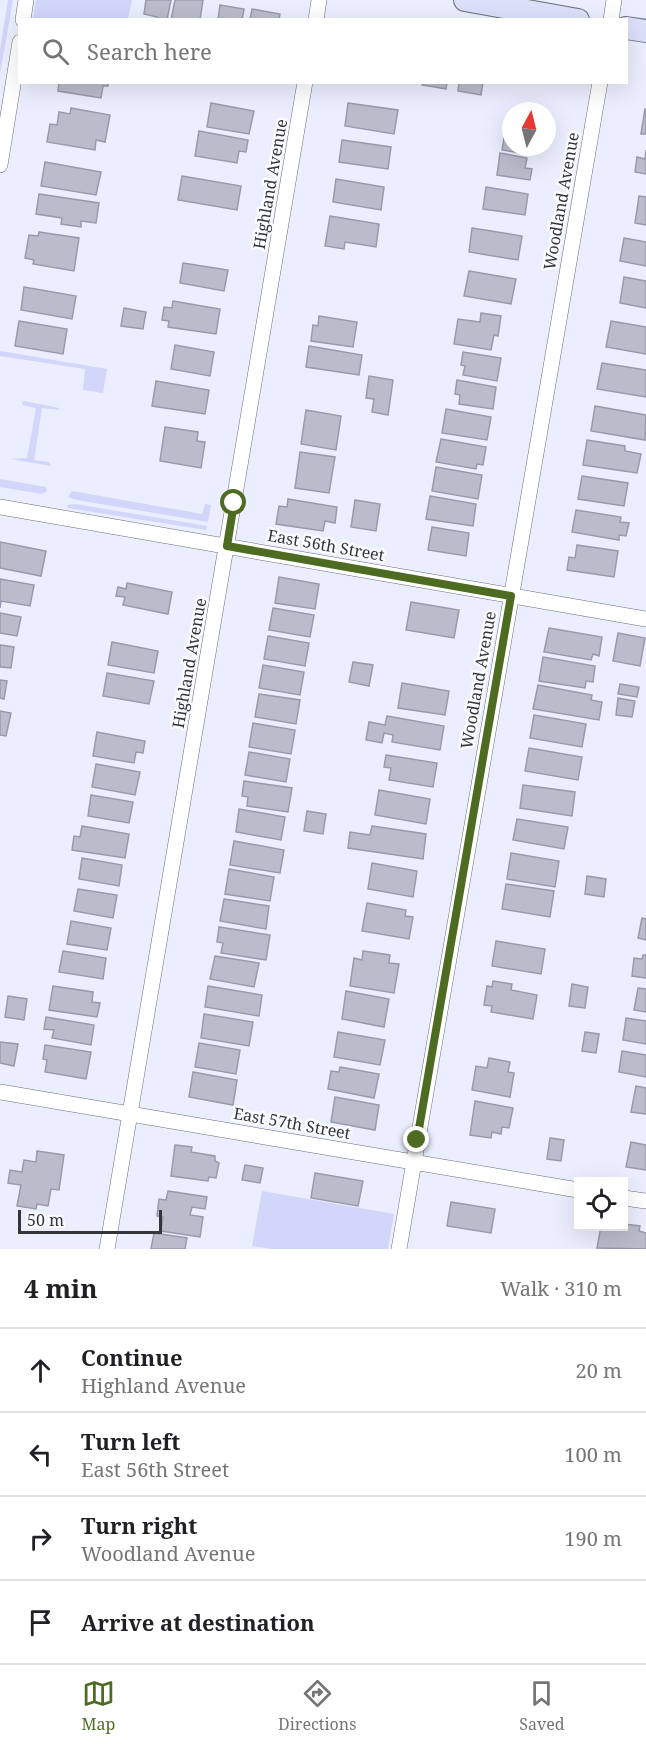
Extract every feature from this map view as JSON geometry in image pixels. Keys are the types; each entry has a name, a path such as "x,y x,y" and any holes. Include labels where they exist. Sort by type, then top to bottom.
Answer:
{"main road":[{"path":"465,0 567,18"},
{"path":"628,28 646,31"}],"street":[{"path":"23,18 26,0"},
{"path":"316,18 320,0"},
{"path":"610,18 614,0"},
{"path":"0,165 18,54"},
{"name":"Highland Avenue","path":"107,1249 306,84"},
{"name":"Woodland Avenue","path":"399,1249 600,84"},
{"name":"East 56th Street","path":"0,507 646,619"},
{"name":"East 57th Street","path":"0,1092 574,1189"},
{"path":"628,1198 646,1201"}],"shaded area":[{"path":"8,0 13,0 0,74 0,50"},
{"path":"36,0 132,0 128,18 33,18"},
{"path":"0,351 107,369 103,393 83,390 85,369 0,356"},
{"path":"23,401 59,408 58,410 42,408 34,460 49,462 51,466 11,459 27,458 36,408 22,405"},
{"path":"0,479 46,487 47,491 42,494 0,487"},
{"path":"72,491 202,514 205,504 211,505 208,522 77,500 68,497"},
{"path":"75,504 207,526 206,530 68,508 67,505"},
{"path":"262,1191 394,1214 388,1249 272,1249 252,1246"}],"building":[{"path":"146,0 171,0 167,18 144,14"},
{"path":"175,0 203,0 200,18 171,18"},
{"path":"220,5 244,9 242,18 218,18"},
{"path":"252,9 280,14 279,18 250,18"},
{"path":"59,84 108,84 108,86 103,86 101,98 58,91"},
{"path":"422,84 447,84 446,89"},
{"path":"459,84 483,84 481,95 458,91"},
{"path":"211,103 254,111 249,134 207,127"},
{"path":"348,103 398,110 394,134 345,126"},
{"path":"71,108 110,115 105,142 96,140 95,150 47,142 50,124 57,125 59,112 70,114"},
{"path":"645,109 646,134 641,134"},
{"path":"199,131 248,140 246,152 239,151 237,163 195,156"},
{"path":"342,140 391,147 388,169 339,162"},
{"path":"646,150 646,174 635,172 637,157 645,159"},
{"path":"500,153 502,156 527,158 525,168 532,169 530,180 497,175"},
{"path":"45,162 101,172 96,195 41,186"},
{"path":"182,176 241,186 237,210 178,200"},
{"path":"336,179 384,187 381,210 333,202"},
{"path":"486,187 528,194 525,215 483,209"},
{"path":"39,194 99,203 96,223 81,221 81,227 61,224 62,218 36,214"},
{"path":"639,196 646,197 646,225 635,223"},
{"path":"330,216 379,224 376,247 345,242 344,249 325,246"},
{"path":"472,228 522,236 518,260 469,252"},
{"path":"39,232 79,238 74,271 33,264 34,260 25,258 29,235 38,236"},
{"path":"624,238 646,242 646,266 620,261"},
{"path":"183,263 228,270 224,291 180,283"},
{"path":"469,271 516,279 511,304 464,296"},
{"path":"624,277 646,281 646,308 620,303"},
{"path":"24,287 76,296 72,319 21,310"},
{"path":"173,301 220,309 216,334 168,327 169,321 162,320 164,307 172,308"},
{"path":"124,308 146,312 143,329 121,326"},
{"path":"481,313 501,316 498,336 494,335 491,350 454,344 458,319 480,322"},
{"path":"319,316 357,322 353,347 311,341 313,325 318,326"},
{"path":"19,321 67,329 63,354 15,346"},
{"path":"611,321 646,327 646,354 606,347"},
{"path":"175,345 214,352 210,376 171,369"},
{"path":"309,346 362,355 359,375 306,367"},
{"path":"463,352 501,358 497,381 463,375 465,366 461,365"},
{"path":"602,363 646,370 646,397 597,389"},
{"path":"369,376 393,380 388,415 372,412 374,399 366,398"},
{"path":"457,380 496,387 493,409 459,404 460,395 455,394"},
{"path":"156,381 209,390 205,414 152,406"},
{"path":"595,406 646,415 645,440 591,431"},
{"path":"446,409 491,417 487,440 442,433"},
{"path":"306,410 341,416 336,450 301,444"},
{"path":"165,427 198,432 197,441 205,442 201,468 160,461"},
{"path":"441,439 486,447 483,465 477,464 476,469 436,462"},
{"path":"587,440 625,446 625,451 641,454 637,473 583,465"},
{"path":"300,452 335,457 329,493 295,488"},
{"path":"436,467 482,475 478,499 432,491"},
{"path":"582,476 628,483 624,506 578,499"},
{"path":"430,496 476,504 473,526 426,519"},
{"path":"288,499 337,507 335,523 325,521 323,531 276,524 279,506 287,507"},
{"path":"355,500 380,504 376,531 351,527"},
{"path":"576,510 621,517 620,522 629,523 626,536 619,535 619,540 572,532"},
{"path":"432,527 469,533 466,556 428,550"},
{"path":"0,542 46,551 41,576 0,568"},
{"path":"577,545 618,551 614,577 567,570 569,557 575,558"},
{"path":"279,577 319,584 315,609 275,603"},
{"path":"0,579 34,585 30,606 1,601 0,608"},
{"path":"127,583 172,592 168,614 123,605 125,597 116,596 118,587 126,589"},
{"path":"411,602 459,610 454,638 406,630"},
{"path":"273,608 314,615 310,637 269,630"},
{"path":"0,613 21,617 17,636 0,633"},
{"path":"549,628 602,637 599,656 593,654 591,660 544,652"},
{"path":"618,633 645,638 640,666 613,661"},
{"path":"268,636 309,643 305,666 264,659"},
{"path":"112,642 158,651 154,673 108,665"},
{"path":"0,645 14,647 11,668 0,667"},
{"path":"543,657 595,666 593,682 586,681 585,688 539,681"},
{"path":"353,662 373,665 369,686 349,682"},
{"path":"263,665 304,672 300,695 259,688"},
{"path":"107,673 154,681 149,704 103,696"},
{"path":"0,680 7,681 4,699 0,698"},
{"path":"402,683 449,691 445,715 398,708"},
{"path":"620,684 639,687 637,697 618,694"},
{"path":"538,685 592,695 591,700 602,702 599,720 533,709"},
{"path":"259,694 300,700 296,724 255,717"},
{"path":"618,698 635,701 632,717 616,715"},
{"path":"0,711 11,713 6,736 0,735"},
{"path":"534,715 586,724 582,747 530,738"},
{"path":"387,716 444,726 440,750 392,742 393,735 384,733 382,743 366,740 369,722 385,725"},
{"path":"253,723 295,730 291,754 249,747"},
{"path":"97,732 145,741 143,753 136,752 134,763 93,756"},
{"path":"529,748 582,757 578,780 525,771"},
{"path":"249,752 290,759 286,782 245,775"},
{"path":"386,755 437,763 433,787 389,780 391,768 384,767"},
{"path":"96,764 140,772 135,795 92,787"},
{"path":"244,781 292,788 288,812 247,806 248,797 242,796"},
{"path":"523,785 575,792 572,816 520,808"},
{"path":"379,790 430,799 426,824 375,815"},
{"path":"91,795 133,802 129,823 88,816"},
{"path":"239,809 285,817 281,840 236,832"},
{"path":"307,811 326,814 323,834 304,831"},
{"path":"517,819 568,827 564,849 513,840"},
{"path":"82,826 129,834 125,858 72,850 74,836 80,837"},
{"path":"372,826 426,834 423,859 348,848 350,832 370,835"},
{"path":"234,841 284,850 280,873 230,865"},
{"path":"511,853 559,861 555,887 507,879"},
{"path":"82,858 122,865 119,886 79,879"},
{"path":"372,863 417,871 413,897 368,889"},
{"path":"229,869 274,877 270,901 225,894"},
{"path":"587,876 606,879 604,897 585,894"},
{"path":"506,884 554,891 550,917 502,909"},
{"path":"78,889 117,895 113,918 74,911"},
{"path":"224,899 269,906 266,929 220,921"},
{"path":"367,903 406,910 405,916 413,917 409,939 362,931"},
{"path":"642,918 646,919 646,940 638,938"},
{"path":"71,921 111,928 107,950 67,944"},
{"path":"219,927 270,935 266,960 221,953 223,943 217,942"},
{"path":"496,941 545,949 541,974 492,966"},
{"path":"63,951 106,958 103,979 59,972"},
{"path":"363,951 390,955 389,963 399,964 394,993 350,986 354,958 362,960"},
{"path":"643,955 646,955 646,978 632,976 634,958 642,959"},
{"path":"215,956 259,963 254,987 210,979"},
{"path":"493,981 512,984 511,990 537,995 533,1019 491,1012 492,1006 484,1005 487,986 492,987"},
{"path":"572,984 588,987 585,1008 569,1006"},
{"path":"53,986 93,992 92,1002 100,1003 97,1017 49,1010"},
{"path":"208,986 262,995 259,1016 205,1007"},
{"path":"638,988 646,989 646,1012 634,1010"},
{"path":"346,991 389,999 384,1027 342,1019"},
{"path":"8,996 27,999 24,1020 5,1017"},
{"path":"204,1014 253,1022 249,1046 201,1038"},
{"path":"46,1017 94,1025 91,1045 52,1038 54,1030 44,1029"},
{"path":"626,1018 646,1021 646,1044 623,1040"},
{"path":"338,1032 385,1040 380,1065 334,1057"},
{"path":"585,1032 599,1034 596,1053 582,1051"},
{"path":"0,1042 18,1044 14,1066 0,1063"},
{"path":"199,1043 240,1050 236,1074 195,1067"},
{"path":"45,1045 91,1052 86,1079 45,1072 47,1060 43,1059"},
{"path":"622,1051 646,1055 646,1077 619,1072"},
{"path":"489,1058 510,1062 508,1072 514,1073 510,1097 472,1090 476,1066 487,1068"},
{"path":"340,1067 379,1074 374,1098 328,1089 331,1071 339,1072"},
{"path":"193,1072 237,1080 233,1105 189,1097"},
{"path":"636,1086 646,1088 646,1114 631,1112"},
{"path":"335,1097 379,1105 375,1130 331,1122"},
{"path":"475,1101 513,1108 509,1128 502,1127 501,1134 492,1132 491,1138 470,1135"},
{"path":"550,1138 564,1140 561,1161 547,1159"},
{"path":"631,1142 646,1145 646,1170 626,1167"},
{"path":"175,1145 192,1147 191,1152 215,1156 215,1161 219,1163 216,1178 209,1177 208,1181 171,1176"},
{"path":"37,1151 64,1155 59,1190 51,1189 48,1206 37,1204 36,1209 17,1206 21,1185 8,1183 10,1170 22,1172 24,1160 36,1162"},
{"path":"245,1165 263,1168 260,1183 242,1180"},
{"path":"315,1173 363,1181 358,1206 311,1198"},
{"path":"168,1191 207,1197 205,1209 192,1207 190,1215 203,1217 200,1237 161,1231 163,1217 157,1216 159,1199 166,1200"},
{"path":"451,1202 495,1209 491,1233 447,1226"},
{"path":"628,1224 640,1226 639,1231 646,1233 646,1249 597,1248 600,1231 628,1231"},
{"path":"154,1233 187,1238 185,1249 151,1249"}],"route":[{"path":"234,503 227,546 511,596 417,1140"}]}
